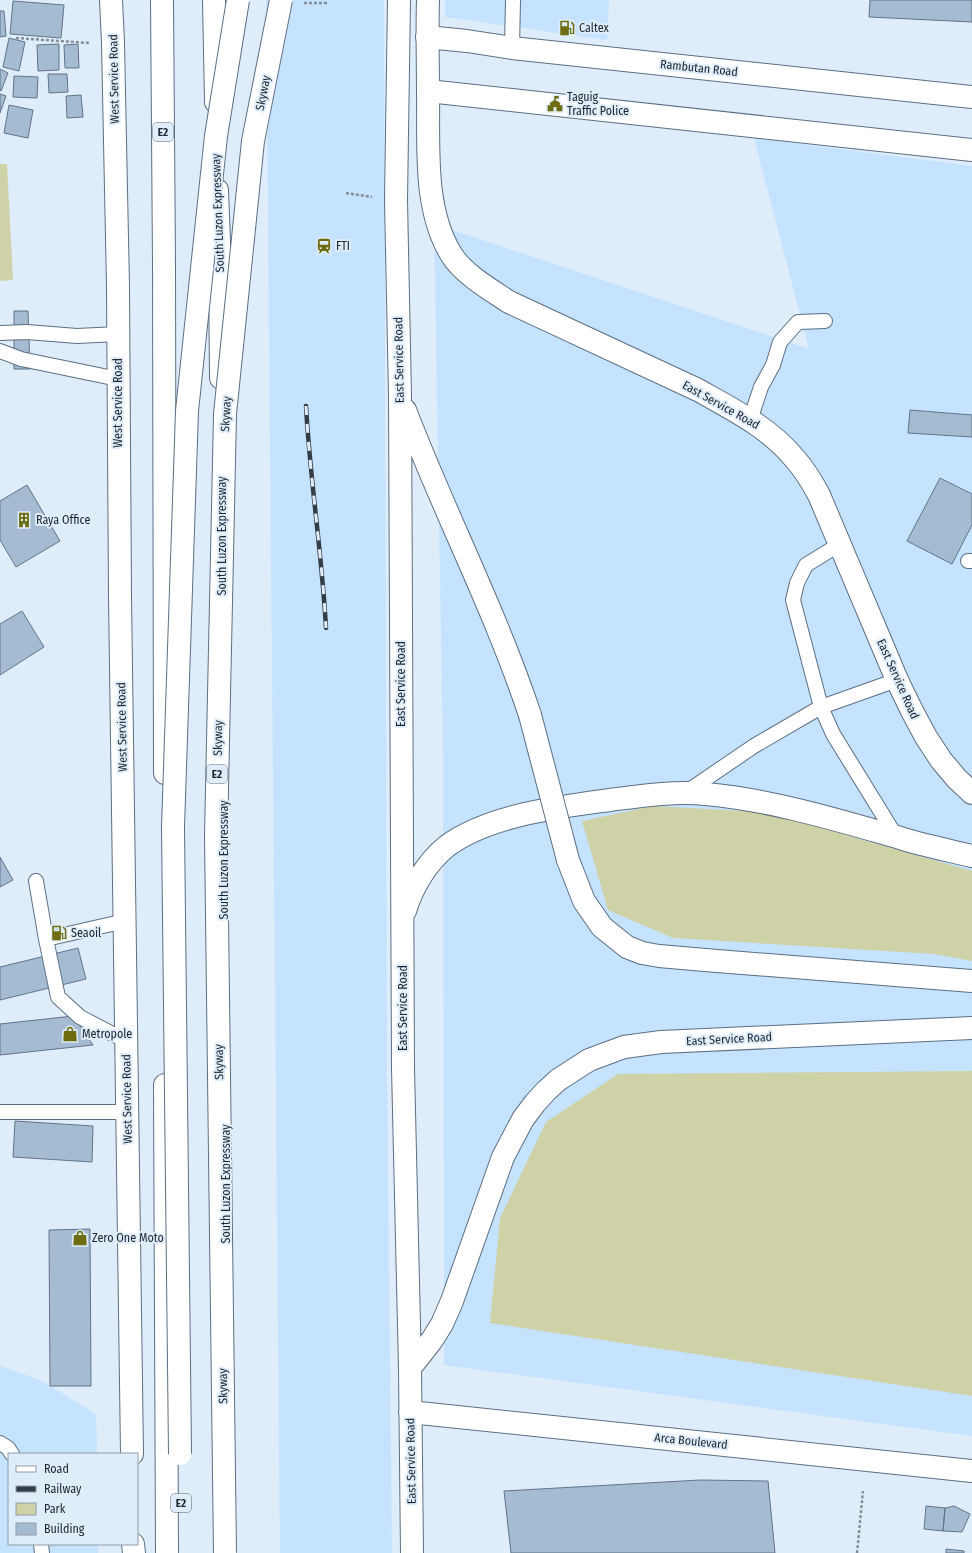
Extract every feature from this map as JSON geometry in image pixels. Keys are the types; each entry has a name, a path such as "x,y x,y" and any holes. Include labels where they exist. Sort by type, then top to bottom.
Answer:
{"main road":[{"name":"West Service Road","path":"111,0 114,43 132,1453"},
{"name":"E2","path":"162,0 167,1553"},
{"name":"South Luzon Expressway","path":"214,0 216,178 220,275 230,1553"},
{"path":"216,178 224,0"},
{"name":"E2","path":"181,1553 173,827 187,419 216,136 238,0"},
{"name":"East Service Road","path":"399,0 396,200 400,396 403,1068 410,1368 412,1553"},
{"name":"East Service Road","path":"428,0 427,37 429,176 436,217 442,237 452,255 485,287 509,302 698,390 766,431 794,458 808,475 819,495 898,680 926,737 941,760 957,779 972,793"},
{"name":"Skyway","path":"225,1553 216,836 225,414 253,141 290,2"},
{"name":"Rambutan Road","path":"427,37 512,48 972,97"},
{"path":"428,91 972,150"},
{"path":"400,396 421,451 503,639 530,714 568,860 584,901 602,927 627,947 642,953 702,960 972,981"},
{"path":"402,919 411,894 424,871 433,860 452,843 482,827 521,816 580,804 638,797 685,793 706,794 780,805 897,838 972,856"},
{"name":"East Service Road","path":"410,1368 432,1340 442,1324 452,1301 503,1157 523,1119 546,1091 558,1080 589,1060 624,1047 661,1042 972,1028"},
{"name":"Arca Boulevard","path":"410,1412 972,1472"}],"lane":[{"path":"512,48 513,0"},
{"path":"750,420 761,387 773,365 780,342 798,322 825,321"},
{"path":"0,333 27,332 77,336 118,334"},
{"path":"0,352 21,360 118,378"},
{"path":"840,544 806,565 797,583 793,600 821,707 833,734 897,838"},
{"path":"685,793 754,746 821,707 898,680"},
{"path":"36,881 58,997 80,1017 126,1042"},
{"path":"46,939 125,921"},
{"path":"0,1112 127,1112"},
{"path":"0,1443 8,1448 11,1453"}],"path":[{"path":"290,2 328,3"},
{"path":"16,38 80,43 114,43"},
{"path":"857,1553 864,1491"}],"shaded area":[{"path":"266,0 384,0 387,1066 392,1553 280,1553"},
{"name":"Caltex","path":"445,0 609,0 607,40 445,17"},
{"path":"754,138 972,166 972,1436 444,1365 443,754 434,224 809,349"},
{"path":"0,1366 40,1380 96,1414 97,1453 8,1453 8,1545 98,1545 98,1553 0,1553"}],"green space":[{"path":"0,164 7,164 13,280 0,281"},
{"path":"653,806 766,812 972,871 972,961 934,954 673,938 608,910 582,821"},
{"path":"972,1071 972,1396 490,1323 500,1218 546,1122 618,1074"}],"building":[{"path":"870,0 972,0 972,22 869,17"},
{"path":"13,1 64,5 61,38 10,34"},
{"path":"0,11 4,11 6,36 0,37"},
{"path":"9,38 25,42 19,71 3,67"},
{"path":"59,44 59,70 38,71 37,45"},
{"path":"78,44 79,68 65,68 64,45"},
{"path":"0,69 8,73 1,91 0,90"},
{"path":"48,74 67,74 68,92 49,93"},
{"path":"14,76 38,77 37,98 13,97"},
{"path":"0,94 6,96 0,113"},
{"path":"81,95 83,117 67,118 66,96"},
{"path":"9,105 33,110 28,138 4,133"},
{"path":"14,311 28,311 30,369 14,369"},
{"path":"910,410 972,415 972,437 908,433"},
{"path":"940,478 972,494 972,525 952,564 907,541"},
{"name":"Raya Office","path":"27,485 60,541 16,567 0,540 0,501"},
{"path":"22,611 44,647 0,675 0,624"},
{"path":"0,857 13,880 0,887"},
{"path":"78,948 86,979 0,1000 0,967"},
{"path":"73,1016 93,1045 0,1055 0,1024"},
{"path":"15,1121 93,1126 92,1162 13,1157"},
{"path":"90,1229 91,1386 50,1386 49,1230"},
{"path":"700,1480 768,1481 775,1553 511,1553 504,1491"},
{"path":"926,1506 945,1508 943,1531 924,1529"},
{"path":"954,1506 970,1514 962,1532 943,1531 945,1508"},
{"path":"946,1549 964,1551 964,1553 946,1553"}],"railway":[{"path":"306,406 326,628"}],"place":[{"name":"Caltex","path":"567,28"},
{"name":"Taguig Traffic Police","path":"555,104"},
{"name":"FTI","path":"324,246"},
{"name":"Raya Office","path":"24,520"},
{"name":"Seaoil","path":"59,933"},
{"name":"Metropole","path":"70,1034"},
{"name":"Zero One Moto","path":"80,1238"}]}
